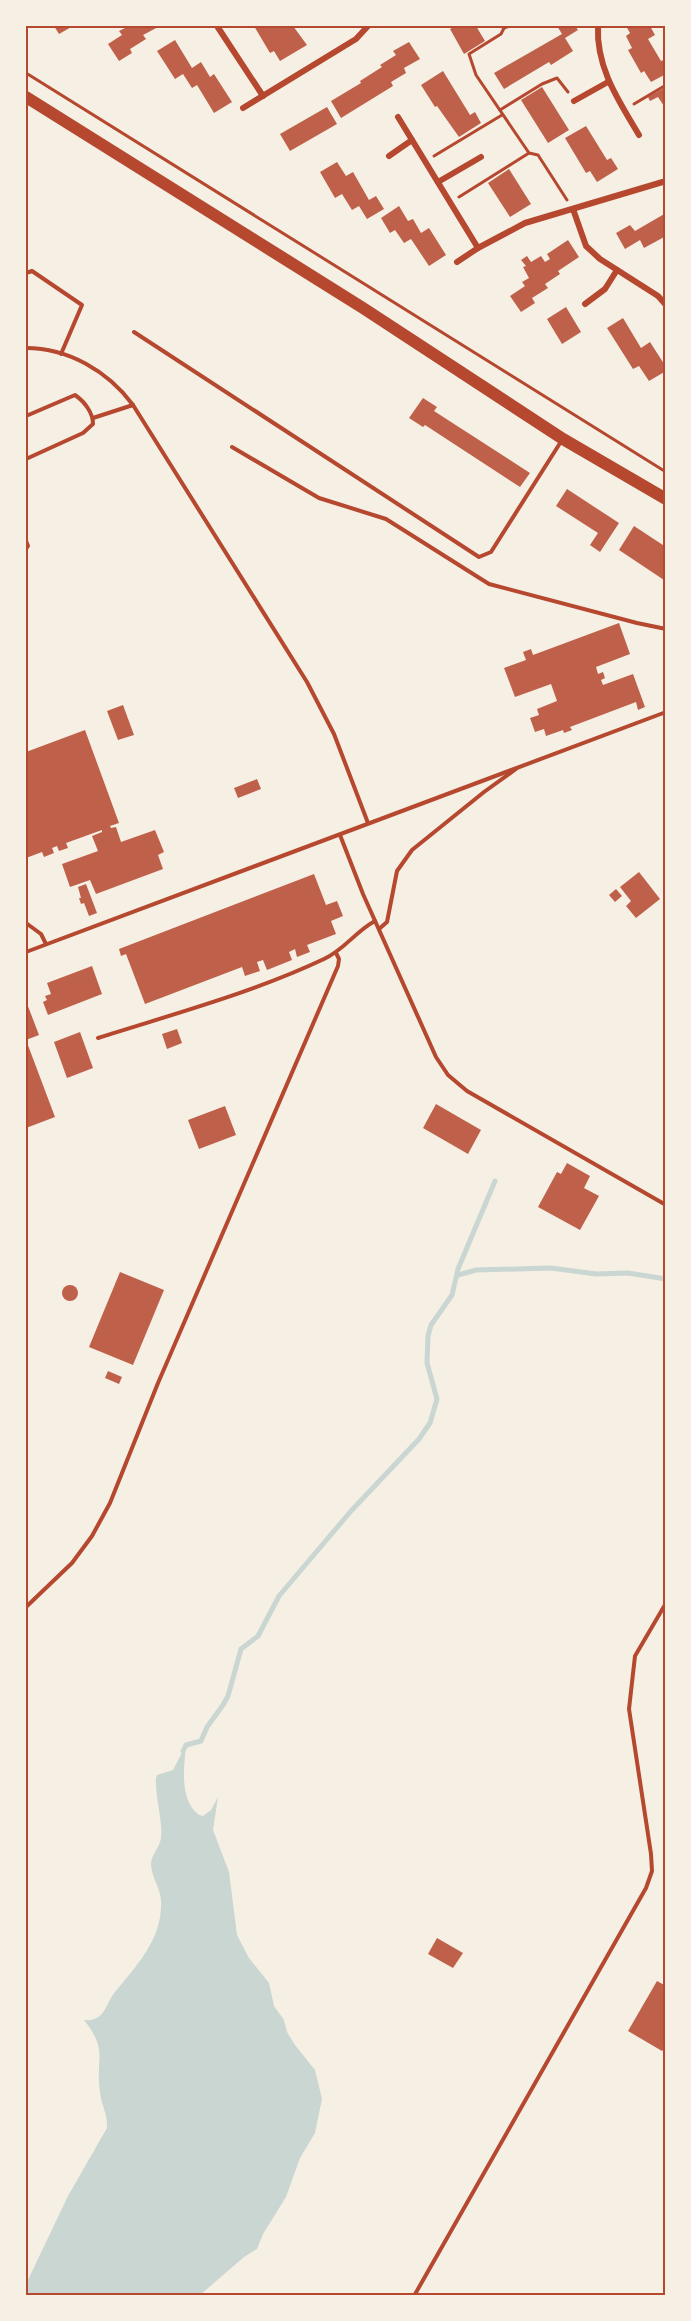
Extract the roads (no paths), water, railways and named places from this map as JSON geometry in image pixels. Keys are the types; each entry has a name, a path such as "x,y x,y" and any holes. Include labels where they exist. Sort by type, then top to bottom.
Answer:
{"main road":[{"path":"26,97 363,308 563,439 666,499"}],"street":[{"path":"217,26 263,96"},
{"path":"243,108 356,39 368,26"},
{"path":"598,26 597,38 608,82 639,135"},
{"path":"574,101 608,82"},
{"path":"398,117 478,248"},
{"path":"388,156 412,140"},
{"path":"438,182 481,157"},
{"path":"457,262 525,223 666,181"},
{"path":"573,209 586,246 600,259 658,296 666,305"},
{"path":"585,304 605,289 617,270"}],"lane":[{"path":"26,273 32,271 82,305 61,354"},
{"path":"134,332 479,557 491,552 563,439"},
{"path":"26,348 61,354 82,361 103,374 125,394 133,405 307,682 334,734 368,823"},
{"path":"26,416 75,395 86,406 93,418 93,424 83,433 26,459"},
{"path":"93,418 133,405"},
{"path":"232,447 319,498 386,519 489,584 637,623 666,628"},
{"path":"26,541 28,546 26,549"},
{"path":"26,951 666,712"},
{"path":"379,929 387,922 397,871 412,850 490,787 524,764"},
{"path":"340,835 375,921 436,1058 448,1075 467,1091 666,1205"},
{"path":"98,1038 258,986 336,953 375,921"},
{"path":"26,923 40,934 46,944"},
{"path":"26,1606 76,1558 92,1536 110,1503 158,1383 338,966 339,959 336,953"},
{"path":"414,2295 646,1887 652,1871 629,1708 635,1656 666,1603"}],"waterway":[{"path":"183,1751 186,1745 201,1741 207,1727 228,1696 241,1649 258,1636 279,1596 351,1511 419,1439 430,1423 437,1399 427,1363 428,1336 431,1325 452,1295 458,1269 495,1181"},
{"path":"458,1275 476,1270 551,1268 596,1274 628,1273 666,1279"}]}
